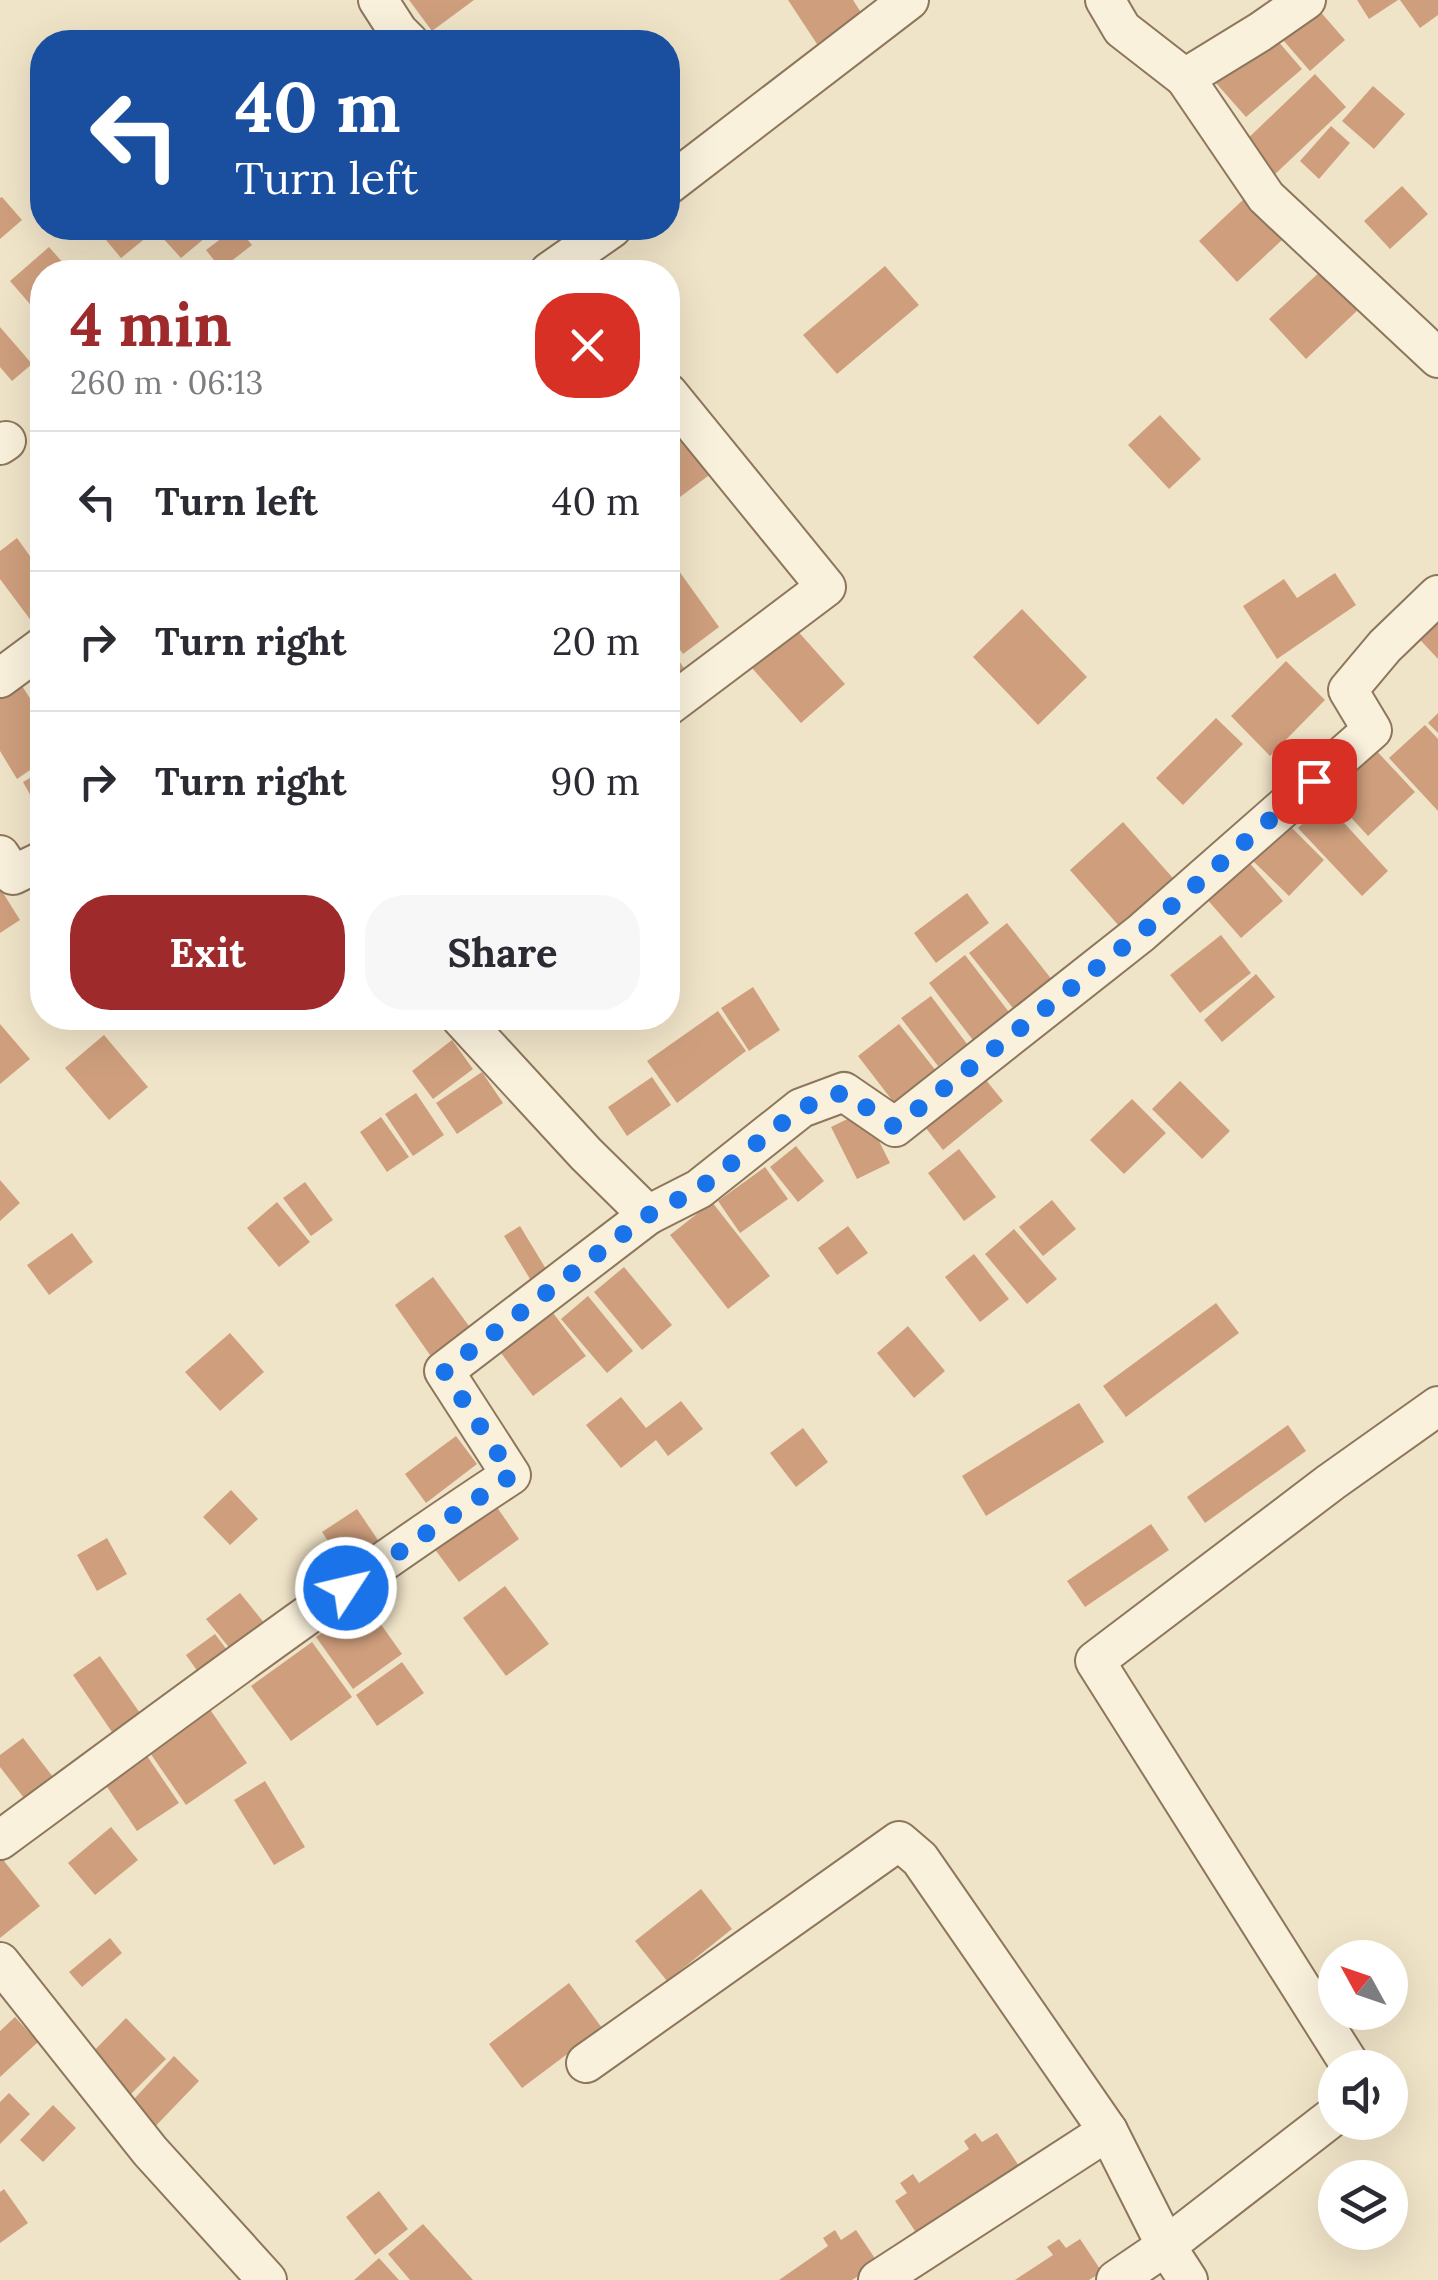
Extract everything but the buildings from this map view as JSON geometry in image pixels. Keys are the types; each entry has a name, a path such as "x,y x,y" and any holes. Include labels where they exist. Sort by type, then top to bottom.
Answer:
{"street":[{"path":"378,0 398,30"},
{"path":"680,176 908,0"},
{"path":"1104,0 1122,29 1185,78 1266,197 1438,358"},
{"path":"1185,78 1306,0"},
{"path":"567,260 591,244"},
{"path":"680,408 826,587 680,697"},
{"path":"0,1840 254,1653 512,1475 444,1371 648,1215 699,1189 801,1108 844,1092 895,1127 1141,933 1372,730 1348,690 1385,646 1438,594"},
{"path":"0,678 30,656"},
{"path":"0,855 13,875 30,866"},
{"path":"472,1030 648,1215"},
{"path":"1341,2050 1094,1661 1438,1406"},
{"path":"586,2063 899,1842 920,1859 1108,2131 1166,2246 1188,2280"},
{"path":"0,1962 150,2151 267,2280"},
{"path":"1116,2280 1318,2128"},
{"path":"878,2280 1108,2131"}],"route":[{"path":"346,1588 512,1475 444,1371 648,1215 699,1189 801,1108 844,1092 895,1127 1141,933 1314,781"}]}
